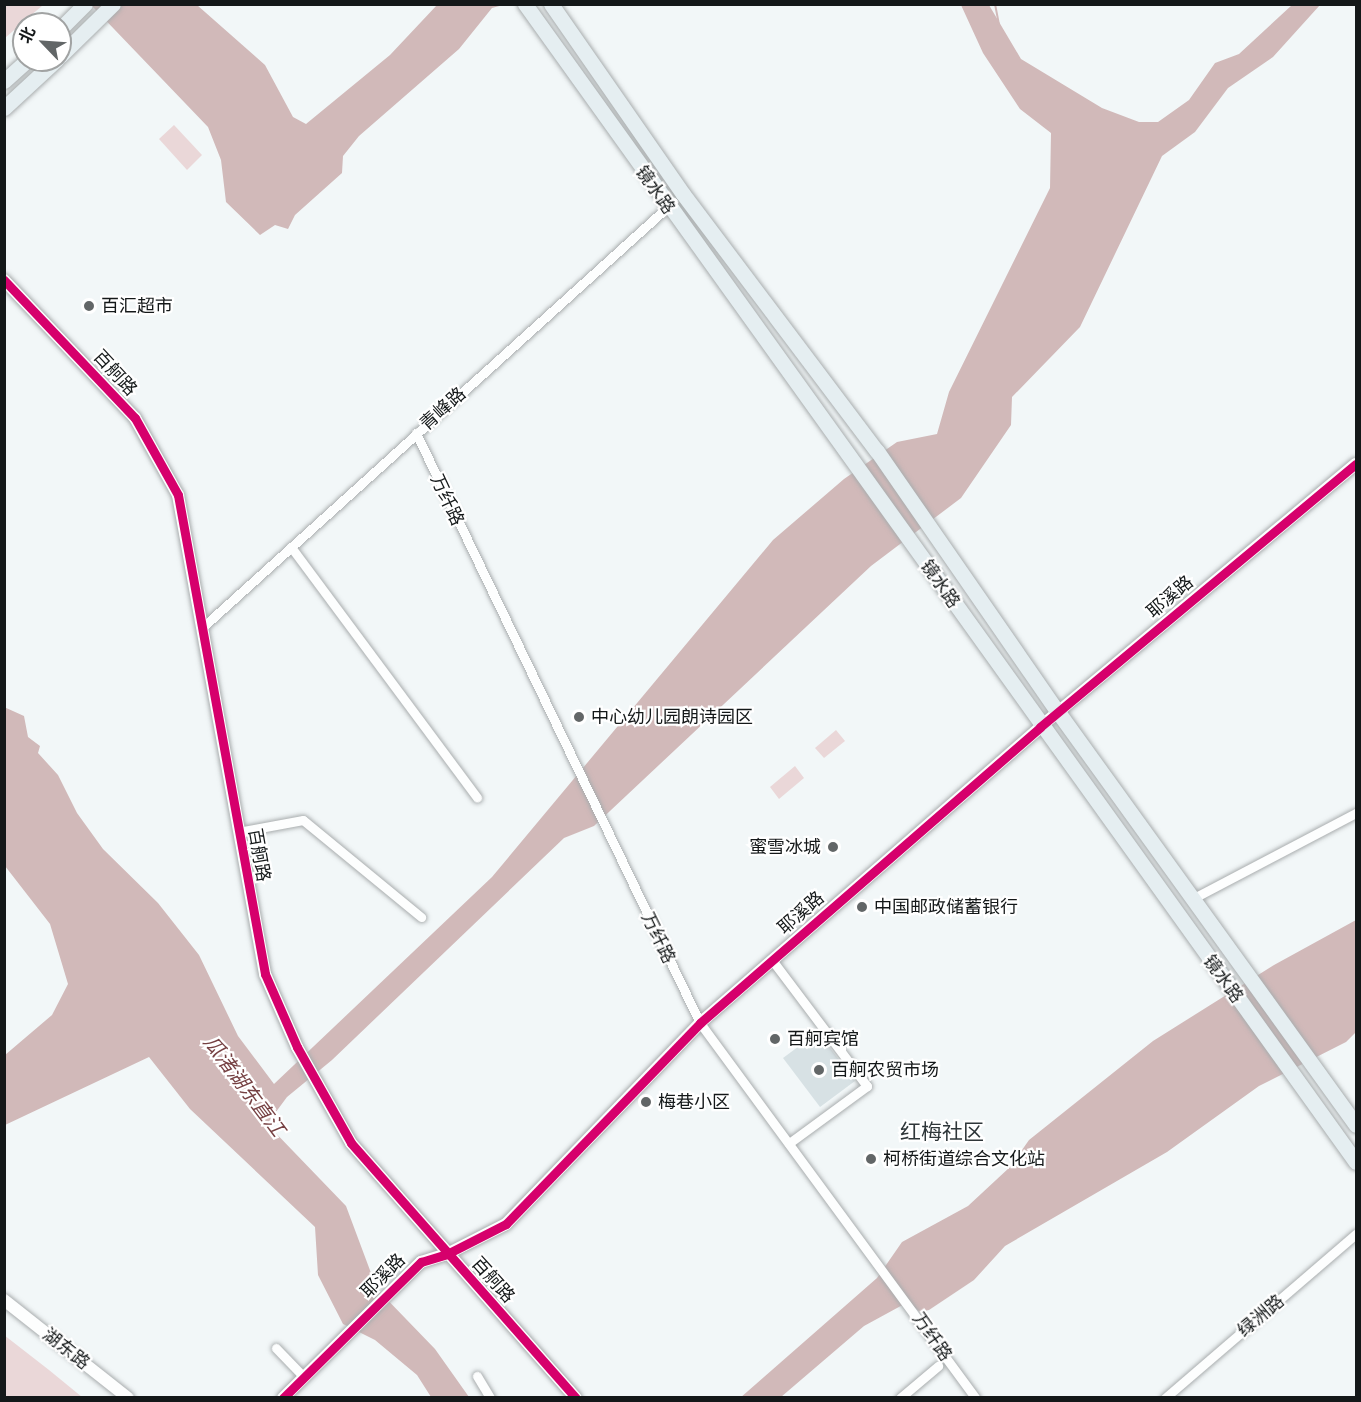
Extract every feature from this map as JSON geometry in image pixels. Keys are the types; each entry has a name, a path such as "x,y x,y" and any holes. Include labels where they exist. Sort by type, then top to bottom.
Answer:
{"main road":[{"path":"72,17 85,4"},
{"path":"72,45 113,4"},
{"name":"镜水路","path":"525,4 667,208 857,464 1040,727 1356,1162"},
{"name":"镜水路","path":"551,4 683,194 877,451 1058,712 1248,972 1356,1125"},
{"path":"4,108 43,72"}],"street":[{"name":"青峰路","path":"205,625 683,194"},
{"name":"百舸路","path":"4,280 135,418 154,446 178,495 205,625 238,832 265,974 297,1047 351,1143 576,1397"},
{"name":"万纤路","path":"416,433 574,767 700,1023 877,1260 975,1398"},
{"name":"耶溪路","path":"283,1398 421,1262 447,1254 506,1224 700,1023 1040,727 1356,464"},
{"path":"291,547 477,797"},
{"path":"1194,898 1356,813"},
{"path":"238,832 303,820 421,917"},
{"path":"772,960 867,1086 789,1143"},
{"name":"绿洲路","path":"1165,1398 1356,1234"},
{"name":"湖东路","path":"4,1300 126,1396"},
{"path":"276,1348 304,1377"},
{"path":"900,1398 938,1366"},
{"path":"477,1376 490,1398"}],"shaded area":[{"path":"5,4 43,4 35,12 12,12 12,32 5,38"},
{"path":"174,125 202,155 187,170 159,139"},
{"path":"836,730 845,741 824,758 815,748"},
{"path":"795,766 804,778 779,799 770,787"},
{"path":"4,1335 49,1370 82,1397 5,1397"}],"water":[{"path":"91,5 197,5 265,65 293,117 306,124 390,55 437,5 503,5 492,8 459,49 359,136 343,156 342,173 295,215 288,229 275,225 260,235 226,202 221,160 208,127"},
{"name":"瓜渚湖东直江","path":"961,5 989,5 1021,59 1102,108 1139,122 1158,122 1189,100 1215,63 1239,54 1292,5 1320,5 1273,57 1228,88 1195,132 1162,156 1080,327 1012,397 1011,425 961,498 871,566 594,826 564,838 332,1060 287,1097 267,1124 346,1206 377,1289 435,1349 469,1397 431,1397 417,1375 375,1340 343,1324 318,1275 315,1227 190,1109 149,1057 5,1125 5,1055 52,1015 68,984 50,924 5,866 4,707 24,716 28,737 40,746 38,753 58,775 77,813 103,849 158,903 199,955 238,1036 274,1084 492,877 773,540 844,479 897,442 937,434 949,392 1050,188 1051,133 1020,109 983,53"},
{"path":"1356,920 1356,1032 1346,1042 1259,1086 1167,1152 1005,1246 974,1280 929,1310 920,1312 908,1302 864,1326 781,1397 740,1398 877,1278 902,1242 968,1206 1010,1167 1029,1140 1153,1041 1274,965"}],"building":[{"name":"百舸农贸市场","path":"818,1032 855,1081 820,1107 783,1058"}],"waterway":[{"path":"995,4 999,25"}],"cycle path":[{"path":"4,280 135,418 178,495 265,974 297,1047 351,1143 576,1398"},
{"path":"283,1398 421,1262 447,1254 506,1224 700,1023 1040,727 1356,464"}],"place":[{"name":"百汇超市","path":"89,306"},
{"name":"中心幼儿园朗诗园区","path":"579,717"},
{"name":"蜜雪冰城","path":"833,847"},
{"name":"中国邮政储蓄银行","path":"862,907"},
{"name":"百舸宾馆","path":"775,1039"},
{"name":"百舸农贸市场","path":"819,1070"},
{"name":"梅巷小区","path":"646,1102"},
{"name":"柯桥街道综合文化站","path":"871,1159"}],"district":[{"name":"红梅社区","path":"942,1132"}]}
